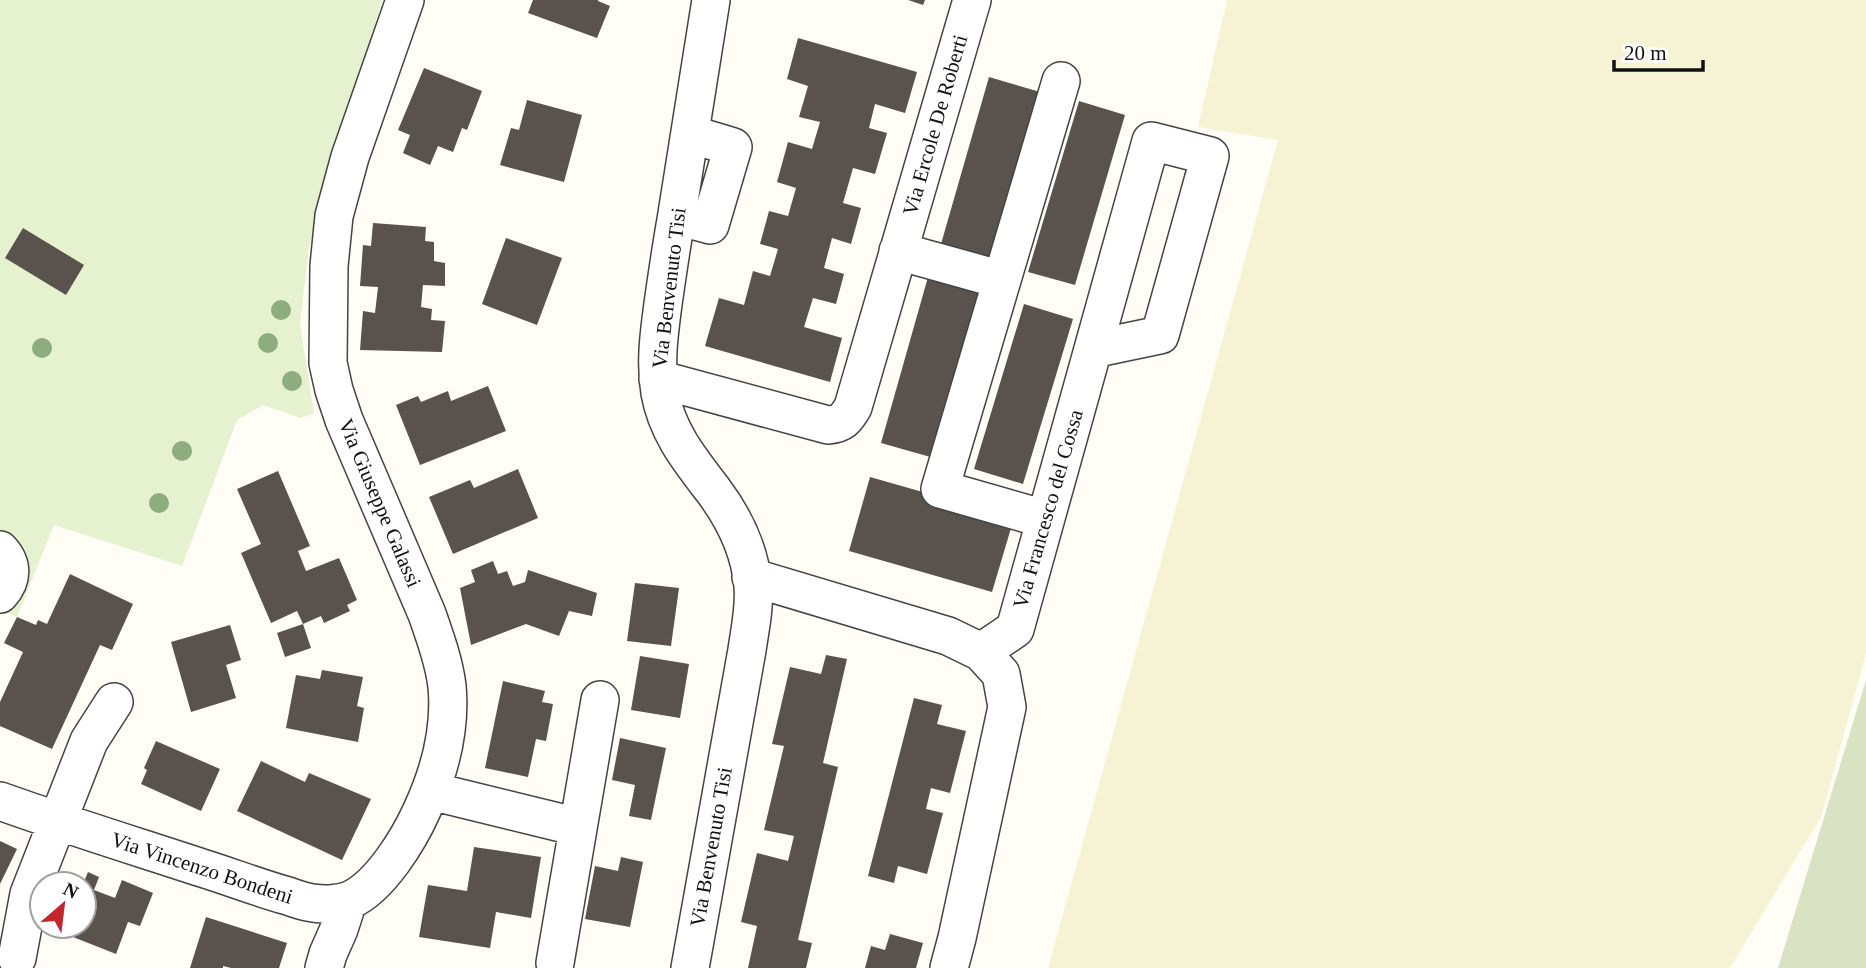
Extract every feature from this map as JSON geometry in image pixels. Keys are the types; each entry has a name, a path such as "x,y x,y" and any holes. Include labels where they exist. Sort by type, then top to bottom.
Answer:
{"street":[{"name":"Via Benvenuto Tisi","path":"690,968 749,639 753,588 741,538 729,514 694,467 667,419 657,368 660,330 711,0"},
{"name":"Via Ercole De Roberti","path":"658,379 828,425 839,424 846,419 853,407 972,0"},
{"name":"Via Giuseppe Galassi","path":"348,901 361,894 383,873 407,837 431,791 438,771 448,720 447,684 438,645 344,420 328,363 329,266 334,216 393,3"},
{"path":"1045,519 940,489 1061,81"},
{"name":"Via Francesco del Cossa","path":"981,652 1015,629 1045,519 1151,141 1210,156 1160,335 1093,349"},
{"path":"898,250 1002,280"},
{"path":"0,550 11,568 7,586 0,594"},
{"path":"751,577 948,636 981,652 1001,674 1007,706 949,968"},
{"path":"555,963 600,700"},
{"path":"17,958 29,894 89,741 114,702"},
{"path":"431,791 578,827"},
{"name":"Via Vincenzo Bondeni","path":"0,801 312,903 348,901"},
{"path":"324,968 348,901"}],"shaded area":[{"path":"1227,0 1866,0 1866,654 1821,817 1730,968 1048,968 1278,140 1198,127"}],"green space":[{"path":"0,0 382,0 309,247 300,324 314,413 301,418 263,405 237,420 182,566 54,525 17,617 0,609"},
{"path":"1866,680 1866,968 1778,968"}],"building":[{"path":"533,0 598,0 610,6 597,38 528,13"},
{"path":"908,0 925,0 923,5"},
{"path":"798,38 917,72 905,113 875,104 869,128 887,133 875,174 853,168 843,203 861,208 851,244 832,238 824,268 844,274 836,304 813,298 804,327 842,338 830,382 705,346 719,298 744,305 753,271 770,276 778,249 760,244 769,211 788,216 796,188 777,182 788,142 812,149 820,122 799,117 808,86 787,79"},
{"path":"424,68 482,91 467,130 462,128 453,152 438,146 430,165 403,153 410,135 398,130"},
{"path":"989,77 1047,94 998,261 941,244"},
{"path":"527,100 582,115 564,182 500,165 511,128 519,130"},
{"path":"1079,101 1125,115 1075,285 1028,272"},
{"path":"373,223 426,227 425,241 434,242 434,261 445,263 445,286 423,285 421,307 432,309 431,320 445,321 442,352 360,350 363,311 375,313 378,287 360,286 363,245 371,246"},
{"path":"23,228 84,265 66,295 5,258"},
{"path":"506,238 562,258 537,325 482,304"},
{"path":"928,277 988,294 941,460 881,443"},
{"path":"1024,304 1073,319 1023,484 974,469"},
{"path":"488,386 506,431 420,465 396,405 418,396 421,402 448,391 451,401"},
{"path":"518,469 538,518 453,554 429,497 470,480 474,488"},
{"path":"278,471 310,546 298,551 306,571 339,558 357,600 347,605 350,611 324,623 321,616 303,624 297,611 271,623 241,553 261,544 237,489"},
{"path":"870,477 1014,518 992,592 849,551"},
{"path":"493,561 498,574 507,571 513,586 525,582 528,570 597,593 592,616 569,611 559,636 526,624 471,645 460,588 475,582 471,570"},
{"path":"70,574 133,604 112,650 100,645 52,749 0,726 0,702 23,652 4,643 17,617 36,625 38,620 47,624"},
{"path":"635,583 679,588 671,646 627,641"},
{"path":"303,624 311,648 285,657 277,633"},
{"path":"230,625 241,660 226,665 236,698 191,712 171,642"},
{"path":"826,655 847,659 823,763 838,767 798,940 812,943 806,968 748,968 757,926 741,922 757,853 788,861 794,836 764,830 784,746 772,744 790,667 821,674"},
{"path":"640,656 689,664 680,718 631,710"},
{"path":"322,670 363,677 357,706 364,708 358,742 286,728 296,675 320,679"},
{"path":"503,681 545,691 542,702 553,704 546,741 536,739 528,777 485,768"},
{"path":"914,698 942,705 937,724 966,731 950,793 931,788 926,809 943,813 927,874 898,866 894,883 868,876"},
{"path":"620,738 666,748 651,820 629,816 635,785 612,780"},
{"path":"156,741 220,769 201,811 141,784 147,770 144,768"},
{"path":"261,761 305,782 309,773 371,799 342,860 237,811"},
{"path":"0,841 17,849 0,884"},
{"path":"474,847 541,857 531,918 496,912 490,948 419,937 428,885 467,891"},
{"path":"621,857 643,862 630,927 585,919 595,866 618,871"},
{"path":"122,880 153,893 140,926 128,922 116,954 81,940 98,940 98,892 115,898"},
{"path":"206,917 287,943 279,968 190,968"},
{"path":"890,934 923,943 916,968 865,968 871,946 885,950"}]}
